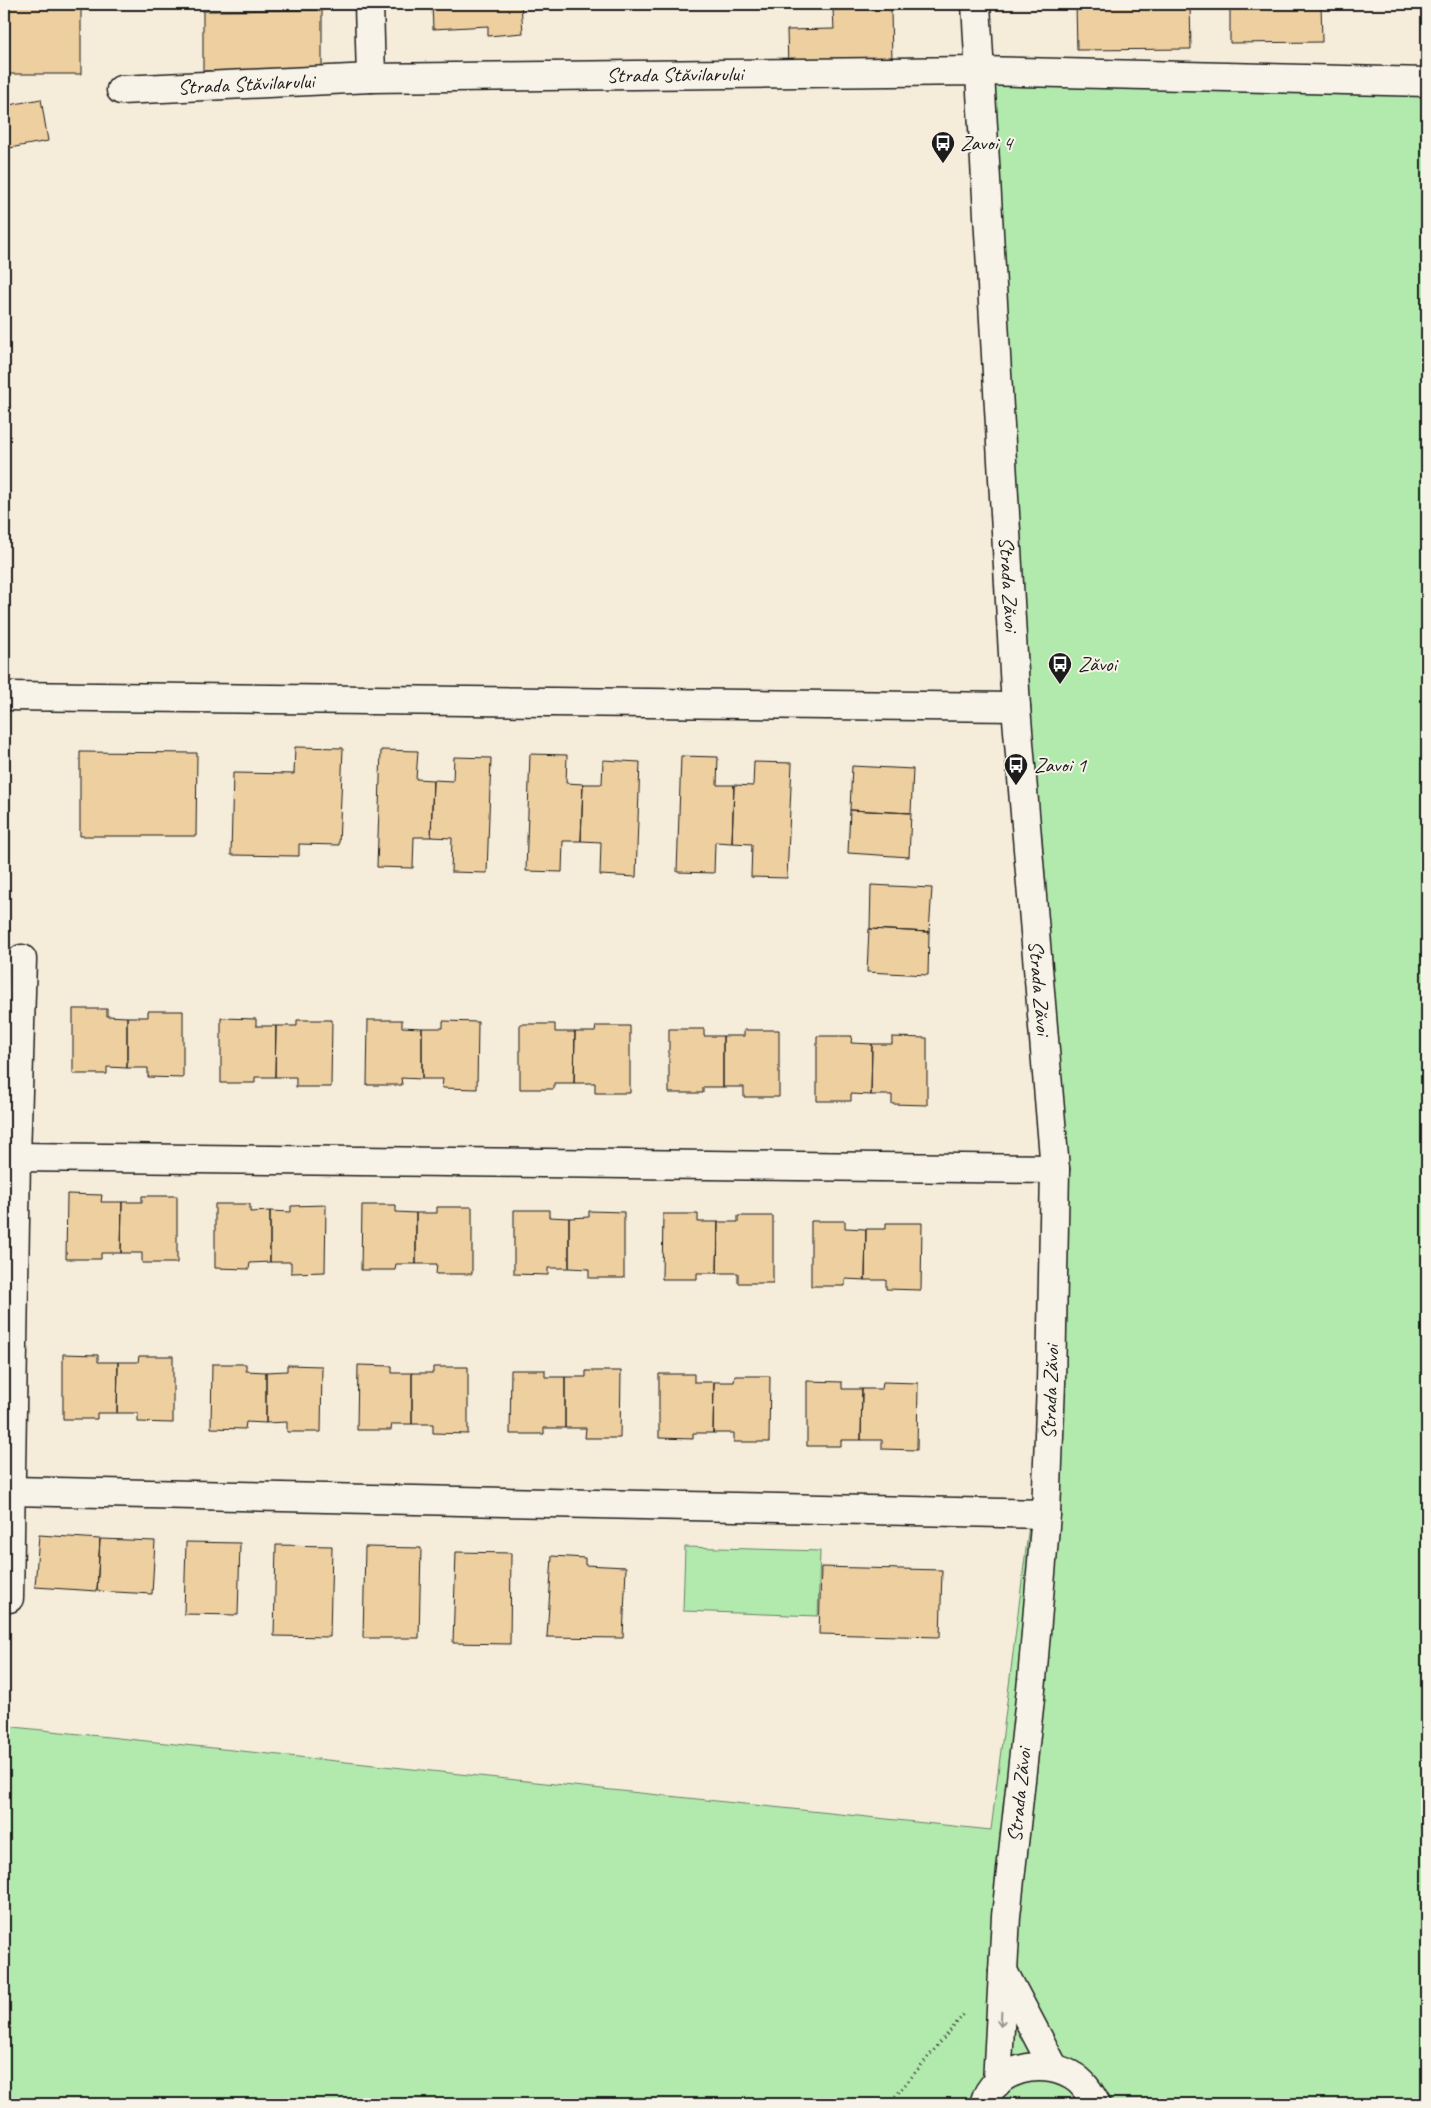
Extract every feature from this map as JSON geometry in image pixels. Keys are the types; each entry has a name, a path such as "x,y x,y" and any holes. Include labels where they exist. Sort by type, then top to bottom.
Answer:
{"street":[{"path":"369,4 371,78"},
{"name":"Strada Zăvoi","path":"976,4 1016,707 1055,1169 1051,1383 1046,1514 1032,1680 1006,1916 1004,1971 990,2094"},
{"name":"Strada Stăvilarului","path":"120,90 371,78 979,71 1427,82"},
{"path":"4,696 1016,707"},
{"path":"9,1598 16,1157 22,959"},
{"path":"16,1157 1055,1169"},
{"path":"11,1491 1046,1514"},
{"name":"Strada Zăvoi","path":"1004,1971 1054,2068"},
{"name":"Strada Zăvoi","path":"990,2094 1014,2071 1034,2066 1054,2068 1073,2075 1088,2090 1096,2104"}],"path":[{"path":"889,2104 968,2009"}],"green space":[{"path":"1427,69 1427,2104 4,2104 4,1726 991,1830 1032,1501 1055,1169 979,71"},
{"path":"685,1547 820,1551 818,1616 683,1611"}],"building":[{"path":"4,4 81,4 81,74 4,74"},
{"path":"432,4 521,4 523,33 488,36 488,26 433,29"},
{"path":"1076,4 1190,4 1191,49 1077,50"},
{"path":"1230,4 1321,4 1322,42 1230,43"},
{"path":"891,9 892,64 788,67 787,30 834,29 833,10"},
{"path":"322,10 322,70 203,71 203,11"},
{"path":"41,99 48,141 4,149 4,106"},
{"path":"295,747 343,748 339,845 299,844 299,856 231,855 233,773 294,774"},
{"path":"381,750 418,751 416,779 433,780 431,837 414,837 413,868 377,867"},
{"path":"80,752 197,753 196,836 80,836"},
{"path":"530,754 567,755 566,783 583,784 581,841 563,841 562,872 526,871"},
{"path":"681,756 718,757 717,785 734,785 732,843 715,842 714,873 677,872"},
{"path":"454,757 491,758 487,873 451,872 452,838 431,837 433,780 453,781"},
{"path":"603,760 640,762 636,877 600,875 601,842 581,841 583,784 602,784"},
{"path":"754,762 792,763 787,878 751,877 752,844 732,843 734,785 753,786"},
{"path":"852,766 913,769 911,813 850,810"},
{"path":"850,810 911,813 909,857 848,853"},
{"path":"871,885 932,888 929,932 870,929"},
{"path":"869,929 929,932 928,975 867,972"},
{"path":"73,1009 107,1009 107,1016 127,1017 127,1068 107,1067 107,1074 73,1074"},
{"path":"148,1011 183,1011 183,1078 148,1077 148,1068 127,1068 127,1017 148,1017"},
{"path":"221,1018 256,1019 256,1026 276,1026 275,1077 255,1077 255,1083 221,1083"},
{"path":"297,1020 332,1020 331,1087 296,1087 296,1077 275,1077 276,1026 297,1026"},
{"path":"368,1020 402,1020 402,1027 422,1028 422,1079 401,1078 402,1085 367,1085"},
{"path":"443,1021 478,1022 477,1089 442,1088 443,1079 422,1079 422,1028 443,1028"},
{"path":"520,1024 555,1024 555,1032 575,1032 574,1083 554,1083 554,1089 520,1089"},
{"path":"596,1026 630,1026 630,1093 595,1093 595,1083 574,1083 575,1032 595,1032"},
{"path":"669,1029 704,1029 704,1036 723,1036 723,1087 703,1087 703,1093 669,1093"},
{"path":"744,1030 779,1030 779,1097 744,1097 744,1087 723,1087 723,1036 744,1036"},
{"path":"817,1036 852,1036 851,1043 872,1044 871,1095 851,1094 851,1101 817,1101"},
{"path":"892,1037 927,1038 927,1105 892,1104 892,1095 871,1095 872,1044 892,1044"},
{"path":"67,1194 102,1195 101,1202 122,1202 121,1253 101,1253 101,1259 66,1259"},
{"path":"142,1196 177,1196 177,1263 142,1263 142,1253 121,1253 122,1202 142,1202"},
{"path":"215,1204 250,1204 250,1212 270,1211 270,1262 250,1263 249,1269 215,1268"},
{"path":"326,1205 325,1272 291,1273 291,1262 270,1262 270,1211 291,1212 291,1206"},
{"path":"362,1205 396,1205 396,1212 416,1213 416,1264 396,1264 395,1270 361,1270"},
{"path":"437,1207 472,1207 472,1274 436,1274 437,1264 416,1264 416,1213 437,1213"},
{"path":"514,1210 549,1210 549,1217 569,1218 569,1268 548,1268 548,1275 514,1274"},
{"path":"589,1211 624,1212 624,1278 589,1278 589,1269 569,1268 569,1218 589,1217"},
{"path":"663,1214 698,1214 698,1222 718,1222 717,1273 697,1273 697,1279 662,1279"},
{"path":"738,1216 773,1216 773,1283 738,1283 738,1273 717,1273 718,1222 738,1222"},
{"path":"811,1221 845,1221 845,1228 866,1229 865,1280 845,1279 845,1286 811,1286"},
{"path":"886,1223 922,1223 921,1290 886,1289 886,1280 865,1280 866,1229 886,1229"},
{"path":"63,1354 98,1355 98,1362 118,1362 117,1413 97,1413 97,1419 63,1419"},
{"path":"139,1356 173,1356 173,1423 138,1422 138,1413 117,1413 118,1362 138,1362"},
{"path":"212,1364 246,1364 246,1371 266,1372 266,1423 246,1422 245,1429 211,1428"},
{"path":"287,1365 322,1366 321,1432 287,1432 287,1422 266,1423 266,1372 287,1371"},
{"path":"358,1365 392,1366 392,1373 412,1373 412,1424 392,1424 391,1430 357,1430"},
{"path":"433,1367 468,1367 468,1434 433,1433 433,1424 412,1424 412,1373 433,1373"},
{"path":"511,1370 545,1370 545,1377 565,1377 565,1428 544,1428 544,1434 510,1434"},
{"path":"586,1371 621,1371 620,1438 585,1438 586,1428 565,1428 565,1377 586,1377"},
{"path":"659,1374 694,1374 694,1382 714,1382 713,1433 693,1433 693,1439 659,1438"},
{"path":"735,1376 770,1376 769,1442 734,1442 734,1433 713,1433 714,1382 734,1382"},
{"path":"807,1381 842,1382 842,1389 862,1389 861,1440 841,1440 841,1446 807,1446"},
{"path":"883,1382 918,1383 917,1450 882,1449 882,1440 861,1440 862,1389 882,1389"},
{"path":"39,1535 100,1539 97,1591 35,1587"},
{"path":"100,1539 155,1541 152,1594 97,1591"},
{"path":"186,1542 240,1543 238,1615 184,1614"},
{"path":"276,1545 332,1546 330,1637 274,1636"},
{"path":"365,1547 421,1548 419,1638 363,1638"},
{"path":"456,1552 511,1553 510,1644 453,1643"},
{"path":"552,1556 585,1558 585,1565 626,1567 623,1638 547,1637"},
{"path":"821,1567 942,1570 940,1637 819,1634"}],"place":[{"name":"Zavoi 4","path":"943,164"},
{"name":"Zăvoi","path":"1060,685"},
{"name":"Zavoi 1","path":"1016,786"}]}
